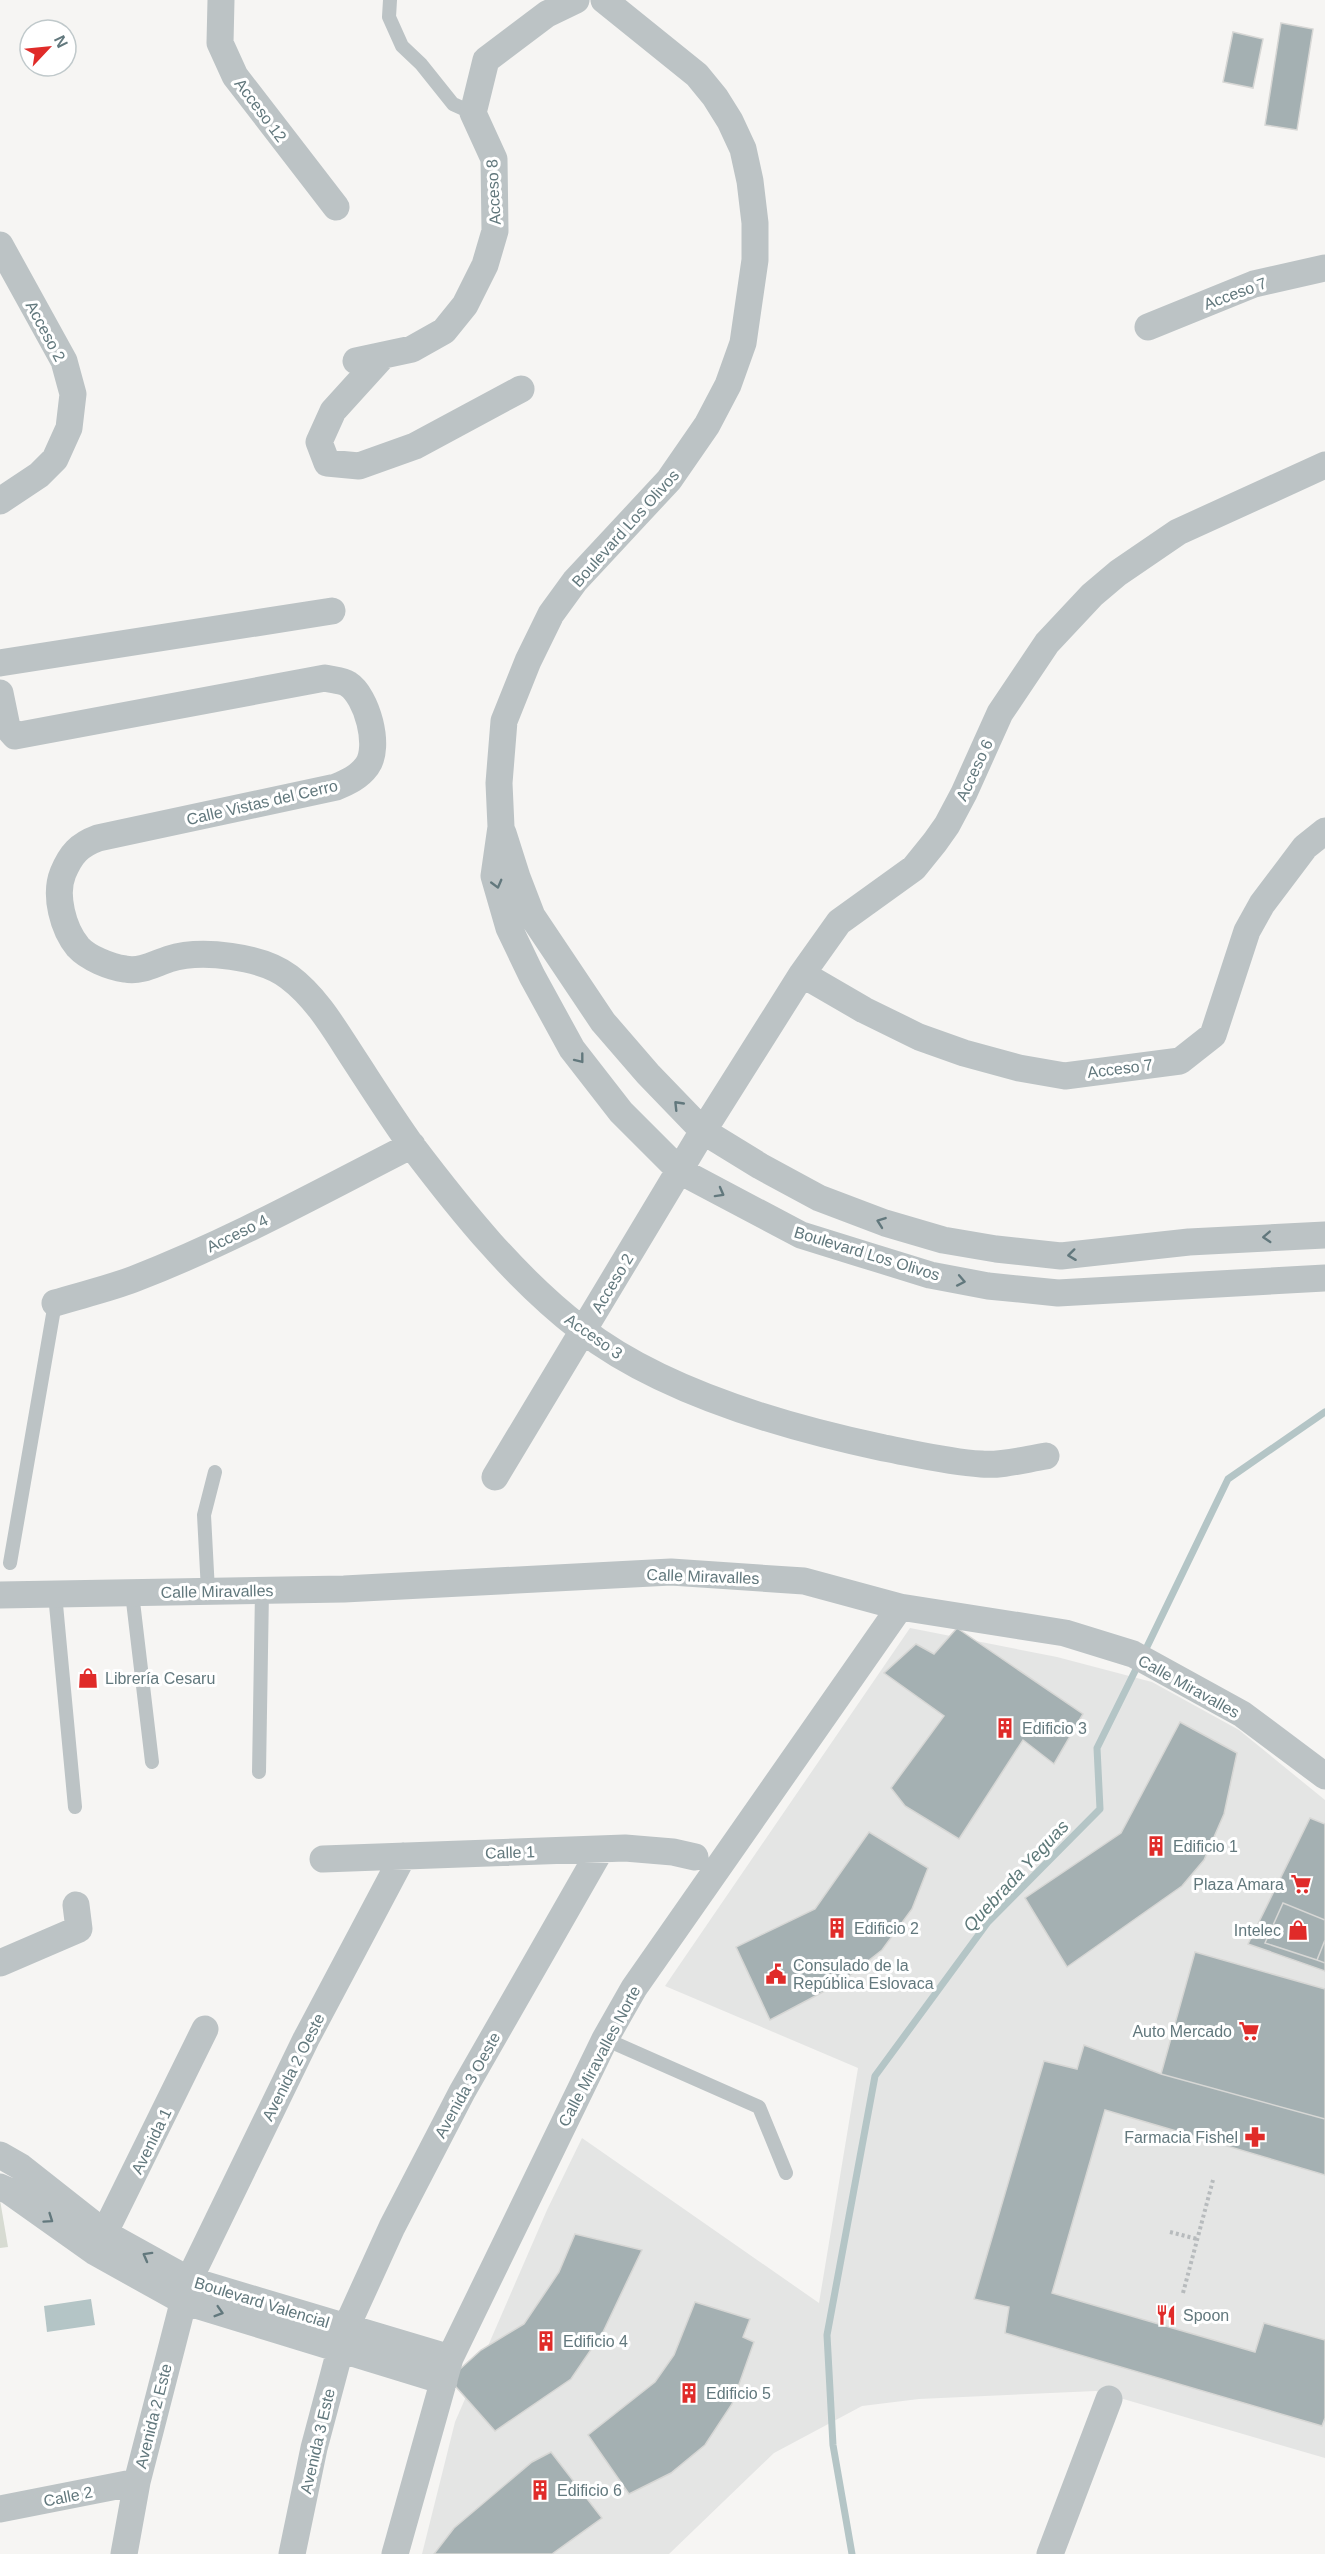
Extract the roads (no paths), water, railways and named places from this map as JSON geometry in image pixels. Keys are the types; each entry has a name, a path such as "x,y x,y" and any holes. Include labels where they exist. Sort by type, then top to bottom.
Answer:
{"street":[{"name":"Acceso 12","path":"222,0 220,43 235,76 336,207"},
{"path":"473,113 486,60 547,14 576,0"},
{"name":"Boulevard Los Olivos","path":"604,0 696,75 720,105 743,149 755,223 755,260 742,343 728,385 707,425 669,480 575,581 551,614 528,660 504,721 499,783 501,827 494,876 509,928 572,1049 621,1112 691,1151 801,1235 930,1275 988,1286 1058,1293 1109,1288 1176,1288 1325,1278"},
{"name":"Acceso 8","path":"473,113 494,159 495,231 484,265 465,305 444,331 412,349 369,359 333,411 319,442 327,463 359,466 414,446 521,388"},
{"name":"Acceso 2","path":"0,245 64,361 73,394 69,428 55,459 39,475 0,501"},
{"name":"Acceso 7","path":"1148,327 1254,284 1325,268"},
{"name":"Acceso 6","path":"691,1151 802,974 839,922 907,873 947,825 997,721 1012,694 1047,643 1092,595 1118,573 1178,532 1325,465"},
{"path":"0,663 332,611"},
{"name":"Calle Vistas del Cerro","path":"0,693 7,727 15,736 325,678 346,683 361,696 368,715 372,750 368,765 354,780 336,787 99,838 85,843 71,855 60,879 58,898 67,927 79,948 97,960 126,969 144,969 171,958 199,953 241,957 286,974"},
{"name":"Boulevard Los Olivos","path":"501,827 516,877 532,915 603,1023 648,1074 691,1151 760,1166 819,1198 895,1226 943,1240 996,1250 1061,1256 1189,1242 1325,1235"},
{"name":"Acceso 7","path":"802,974 864,1010 919,1037 964,1053 1018,1068 1065,1076 1180,1061 1213,1035 1247,931 1262,904 1305,847 1325,831"},
{"name":"Acceso 3","path":"286,974 312,997 412,1145 478,1230 545,1299 583,1331 637,1366 786,1425 939,1459 985,1465 1046,1456"},
{"name":"Acceso 4","path":"55,1303 132,1280 189,1256 238,1234 412,1145"},
{"name":"Acceso 2","path":"495,1477 691,1151"},
{"path":"1109,1288 1116,1249"},
{"name":"Calle Miravalles","path":"0,1595 344,1589 671,1572 804,1581 900,1607 1065,1633 1144,1659 1242,1714 1325,1776"},
{"name":"Calle Miravalles Norte","path":"395,2554 447,2369 605,2039 634,1988 900,1607"},
{"name":"Calle 1","path":"323,1859 601,1849 649,1849 695,1857"},
{"name":"Avenida 3 Oeste","path":"343,2339 392,2227 462,2092 601,1849"},
{"name":"Avenida 2 Oeste","path":"186,2290 306,2039 403,1856"},
{"path":"0,1963 79,1929 76,1905"},
{"name":"Avenida 1","path":"100,2243 205,2029"},
{"name":"Boulevard Valencial","path":"0,2155 21,2167 100,2243"},
{"name":"Boulevard Valencial","path":"0,2187 186,2290 447,2369"},
{"name":"Avenida 2 Este","path":"124,2554 137,2482 186,2290"},
{"name":"Avenida 3 Este","path":"292,2554 314,2448 343,2339"},
{"path":"1050,2554 1109,2399"},
{"name":"Calle 2","path":"0,2509 137,2482"}],"lane":[{"path":"390,0 389,17 402,46 421,64 453,104 473,113"},
{"path":"10,1563 55,1303"},
{"path":"208,1592 204,1515 215,1472"},
{"path":"259,1772 262,1591"},
{"path":"132,1593 152,1762"},
{"path":"55,1594 75,1807"},
{"path":"605,2039 759,2107 786,2174"}],"waterway":[{"name":"Quebrada Yeguas","path":"1144,1653 1228,1479 1325,1412"},
{"name":"Quebrada Yeguas","path":"852,2554 833,2445 827,2335 875,2076 988,1922 1100,1809 1097,1748 1139,1663"}],"place":[{"name":"Librería Cesaru","path":"88,1678"},
{"name":"Edificio 3","path":"1005,1728"},
{"name":"Edificio 1","path":"1156,1846"},
{"name":"Plaza Amara","path":"1301,1884"},
{"name":"Edificio 2","path":"837,1928"},
{"name":"Intelec","path":"1298,1930"},
{"name":"Consulado de la República Eslovaca","path":"776,1974"},
{"name":"Auto Mercado","path":"1249,2031"},
{"name":"Farmacia Fishel","path":"1255,2137"},
{"name":"Spoon","path":"1166,2315"},
{"name":"Edificio 4","path":"546,2341"},
{"name":"Edificio 5","path":"689,2393"},
{"name":"Edificio 6","path":"540,2490"}]}
